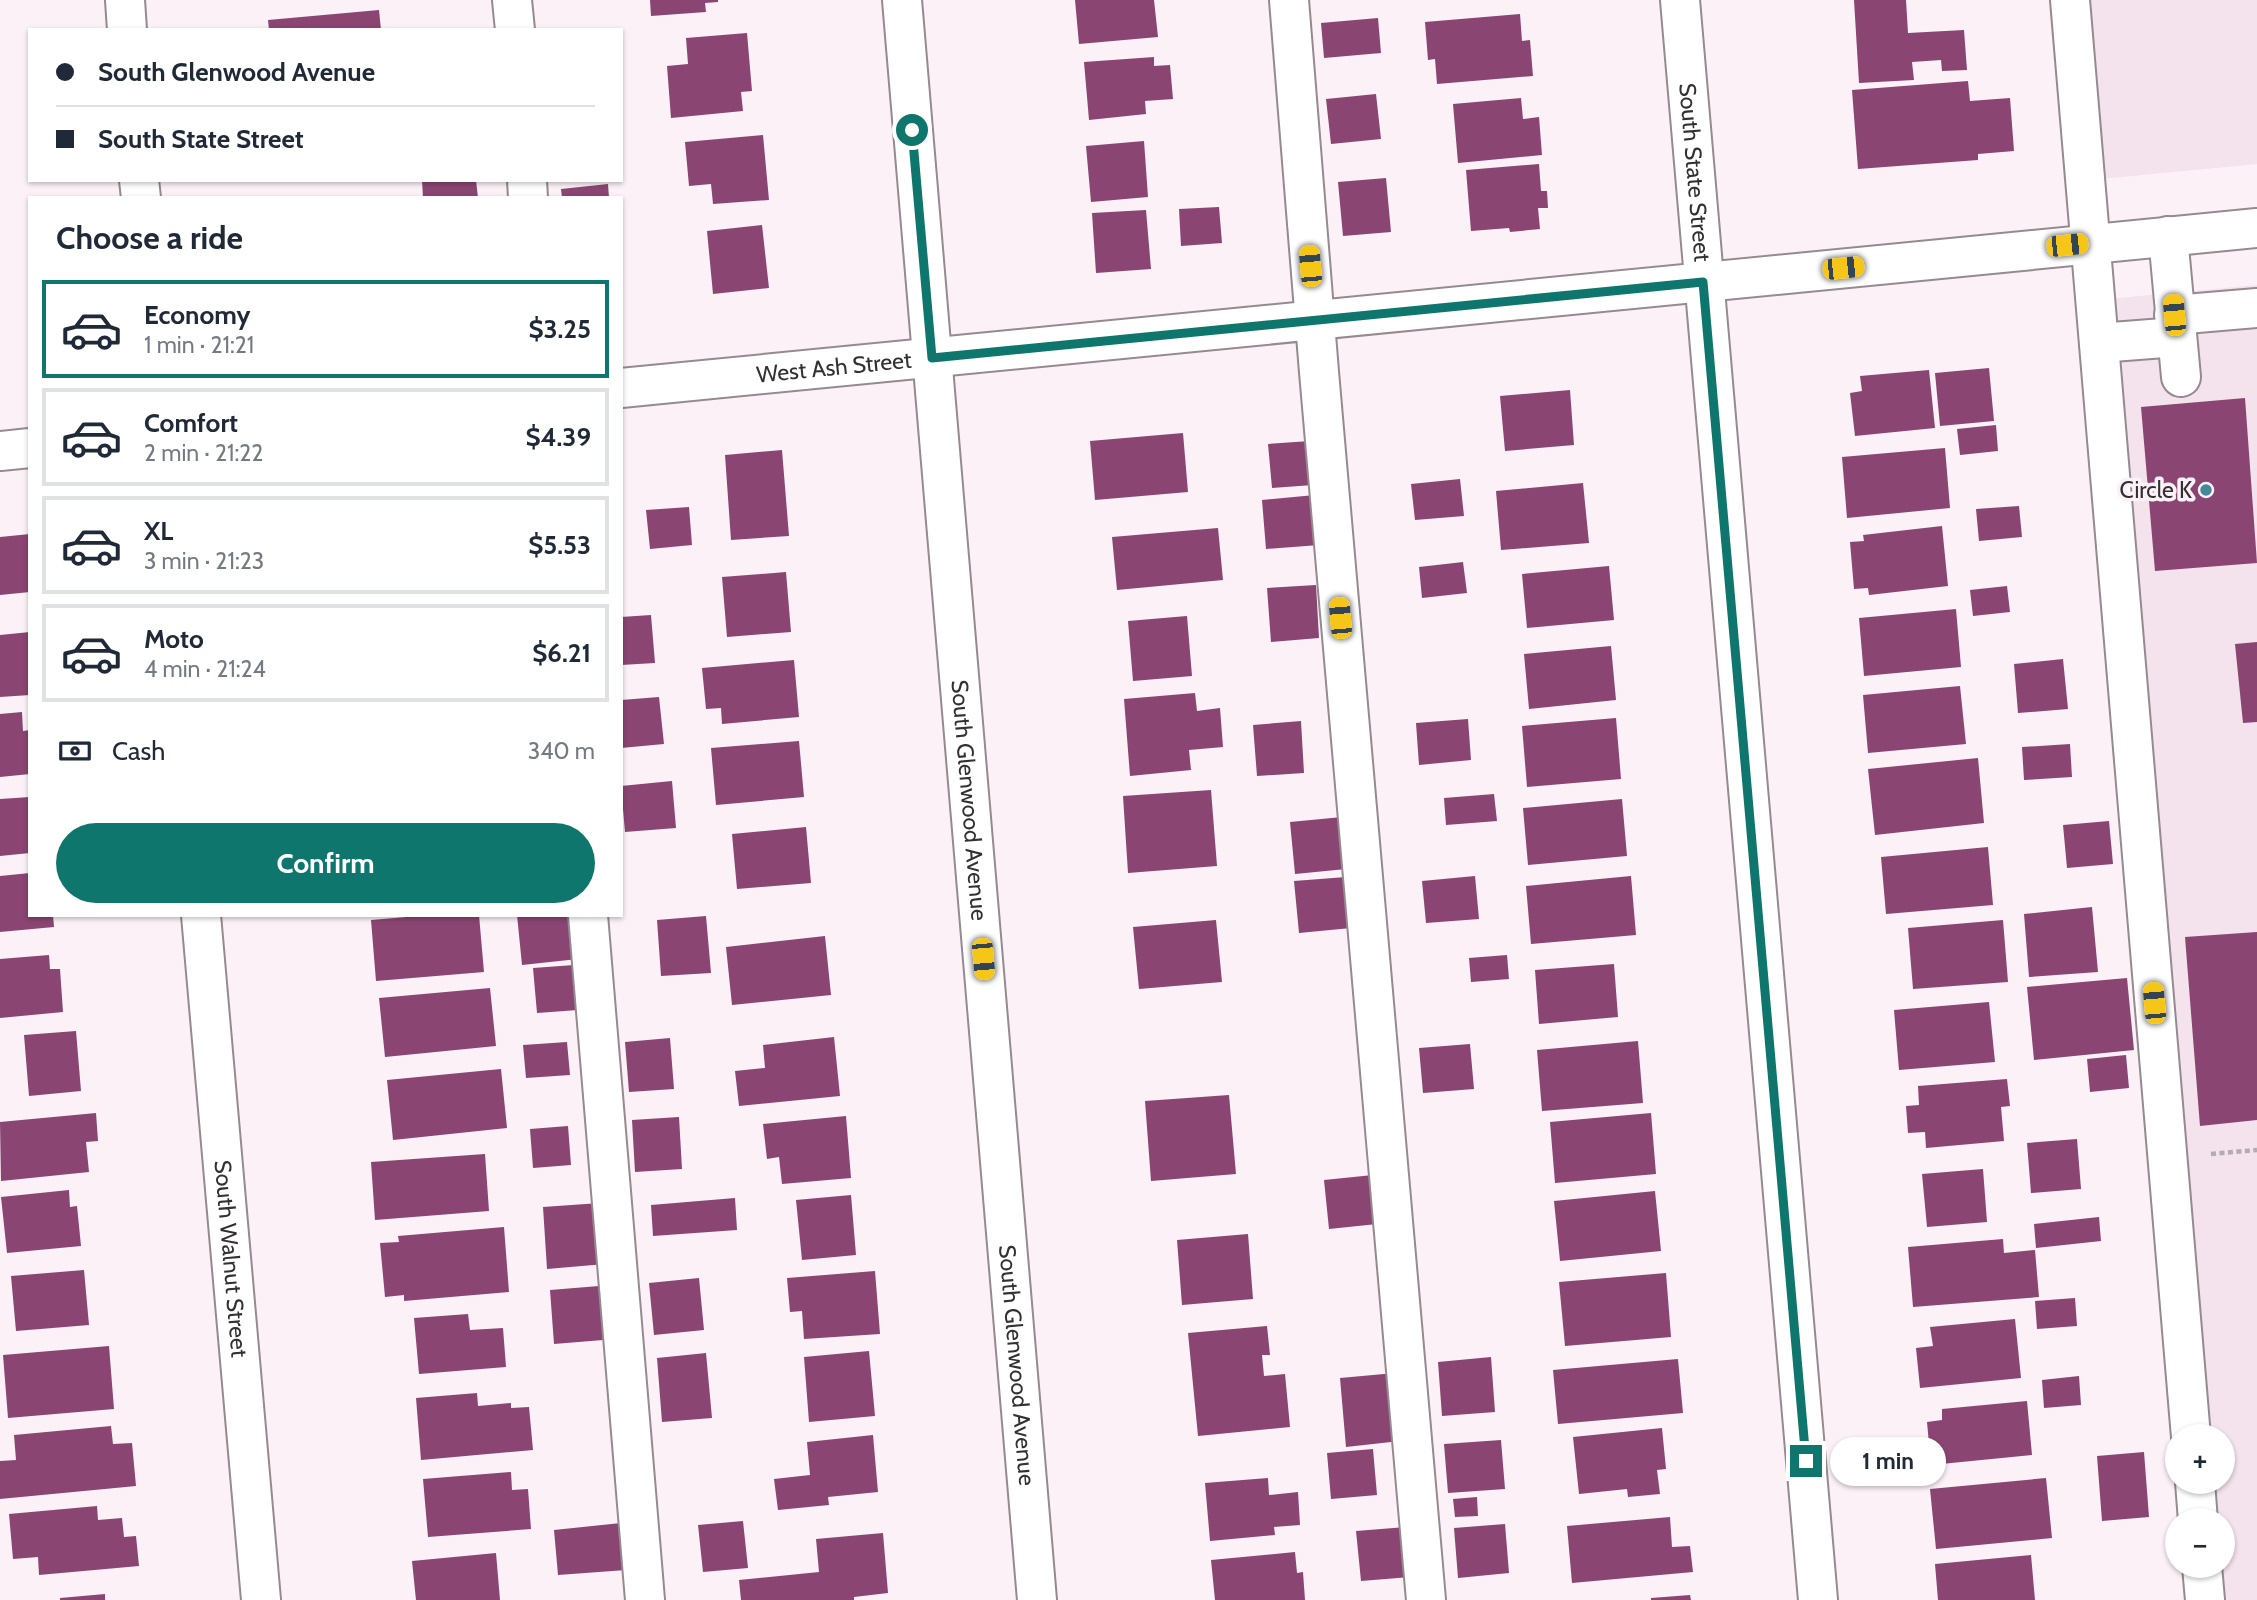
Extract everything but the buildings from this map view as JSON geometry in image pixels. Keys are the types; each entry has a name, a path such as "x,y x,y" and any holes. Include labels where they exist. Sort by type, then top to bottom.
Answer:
{"street":[{"path":"125,0 127,28"},
{"path":"512,0 514,28"},
{"name":"South Glenwood Avenue","path":"902,0 1037,1600"},
{"path":"1289,0 1426,1600"},
{"name":"South State Street","path":"1680,0 1818,1600"},
{"path":"2070,0 2190,1424"},
{"name":"West Ash Street","path":"623,388 2090,242 2257,228"},
{"path":"2168,236 2181,377"},
{"path":"2099,343 2257,308"},
{"path":"0,451 28,448"},
{"name":"South Walnut Street","path":"201,917 261,1600"},
{"path":"588,917 645,1600"},
{"path":"2203,1578 2205,1600"}],"path":[{"path":"2211,1154 2257,1150"}],"shaded area":[{"path":"2086,0 2257,0 2257,164 2101,179"},
{"path":"2257,285 2257,1600 2218,1600 2216,1578 2235,1578 2235,1508 2210,1508 2209,1494 2235,1494 2235,1424 2203,1424 2108,299"}],"place":[{"name":"Circle K","path":"2206,490"}],"route":[{"path":"912,130 932,358 1703,282 1806,1461"}]}
